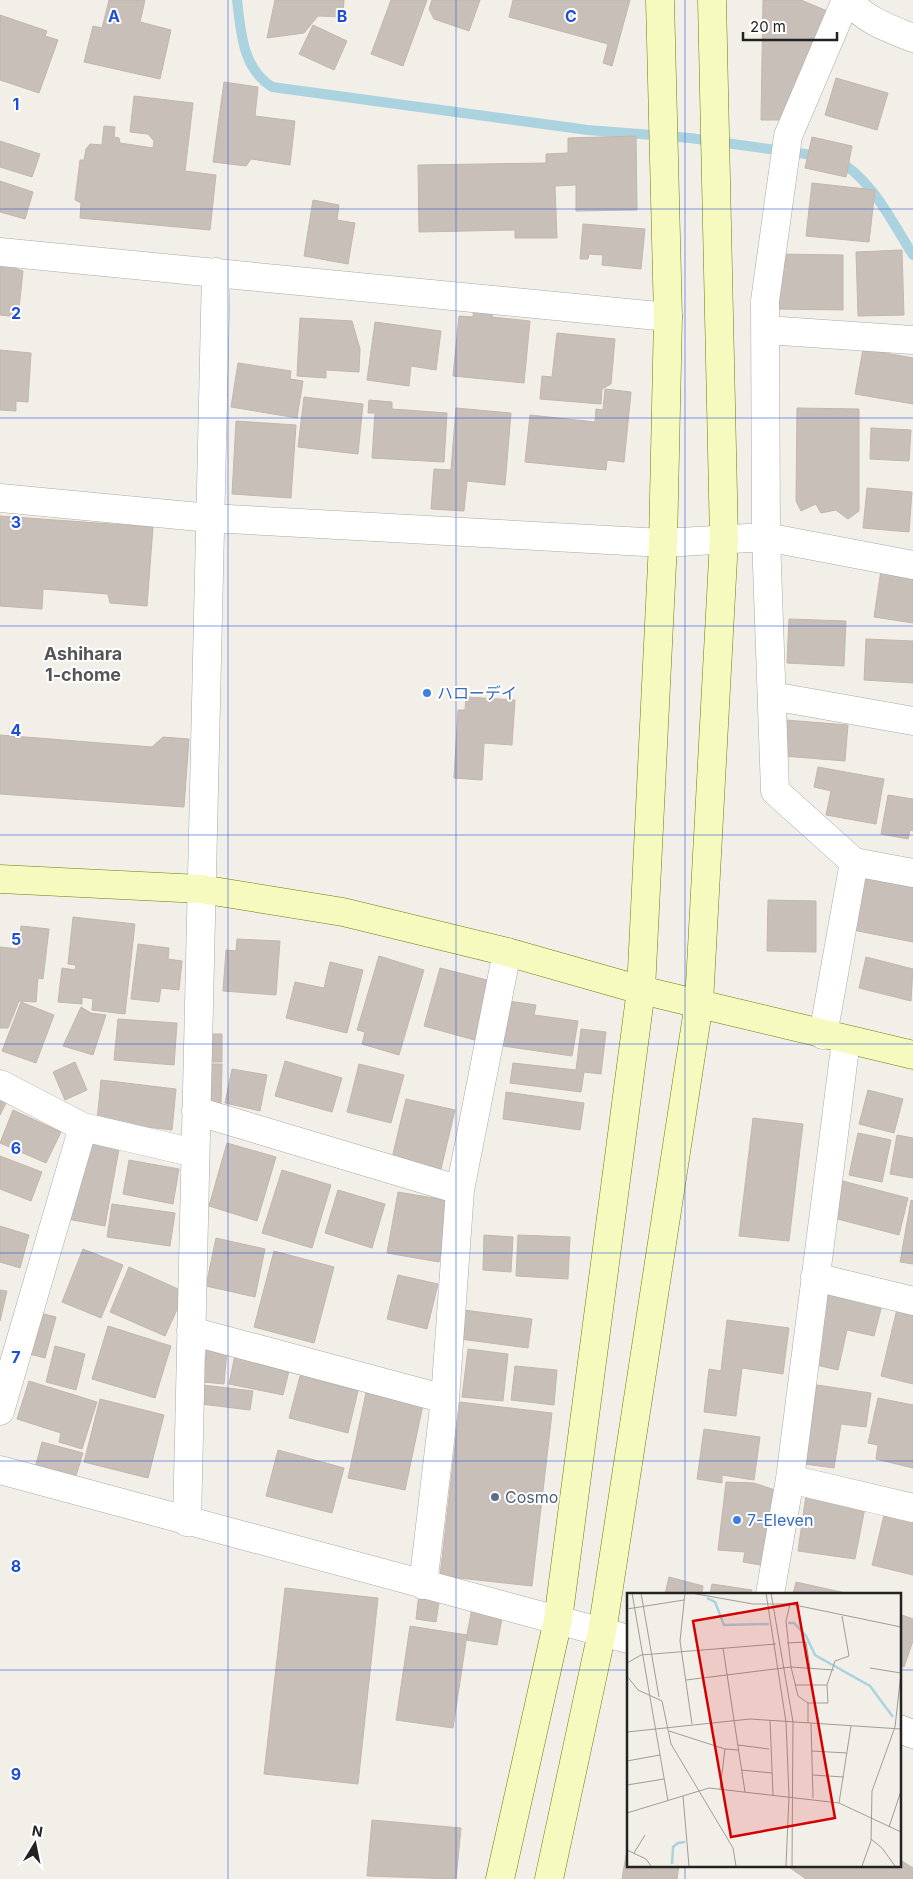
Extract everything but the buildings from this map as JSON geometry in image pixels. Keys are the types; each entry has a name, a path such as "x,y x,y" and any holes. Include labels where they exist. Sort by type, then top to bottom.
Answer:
{"street":[{"path":"500,1879 558,1620 641,990 663,543 668,317 660,0"},
{"path":"549,1879 602,1632 700,1003 724,540 712,0"},
{"path":"913,38 881,26 856,4 788,136 766,301 766,537 775,791 854,862 913,873"},
{"path":"0,252 668,317"},
{"path":"187,1522 200,889 216,272"},
{"path":"766,330 913,340"},
{"path":"0,498 210,518 663,543 766,537 913,565"},
{"path":"772,696 913,721"},
{"path":"770,1593 790,1480 815,1277 835,1037 854,862"},
{"path":"0,878 200,889 343,912 507,952 641,990 913,1055"},
{"path":"423,1585 445,1399 460,1190 507,952"},
{"path":"0,1084 83,1127 195,1153"},
{"path":"196,1111 460,1190"},
{"path":"0,1411 83,1127"},
{"path":"815,1277 913,1300"},
{"path":"192,1331 445,1399"},
{"path":"0,1470 187,1522 627,1639"},
{"path":"790,1480 913,1508"},
{"path":"900,1729 913,1734"}],"waterway":[{"path":"237,0 242,37 249,60 254,70 272,87 588,130 690,138 820,156"},
{"path":"836,159 849,168 871,189 913,255"}],"place":[{"name":"ハローデイ","path":"427,693"},
{"name":"Cosmo","path":"495,1497"},
{"name":"7-Eleven","path":"737,1520"}],"district":[{"name":"Ashihara 1-chome","path":"83,663"}]}
